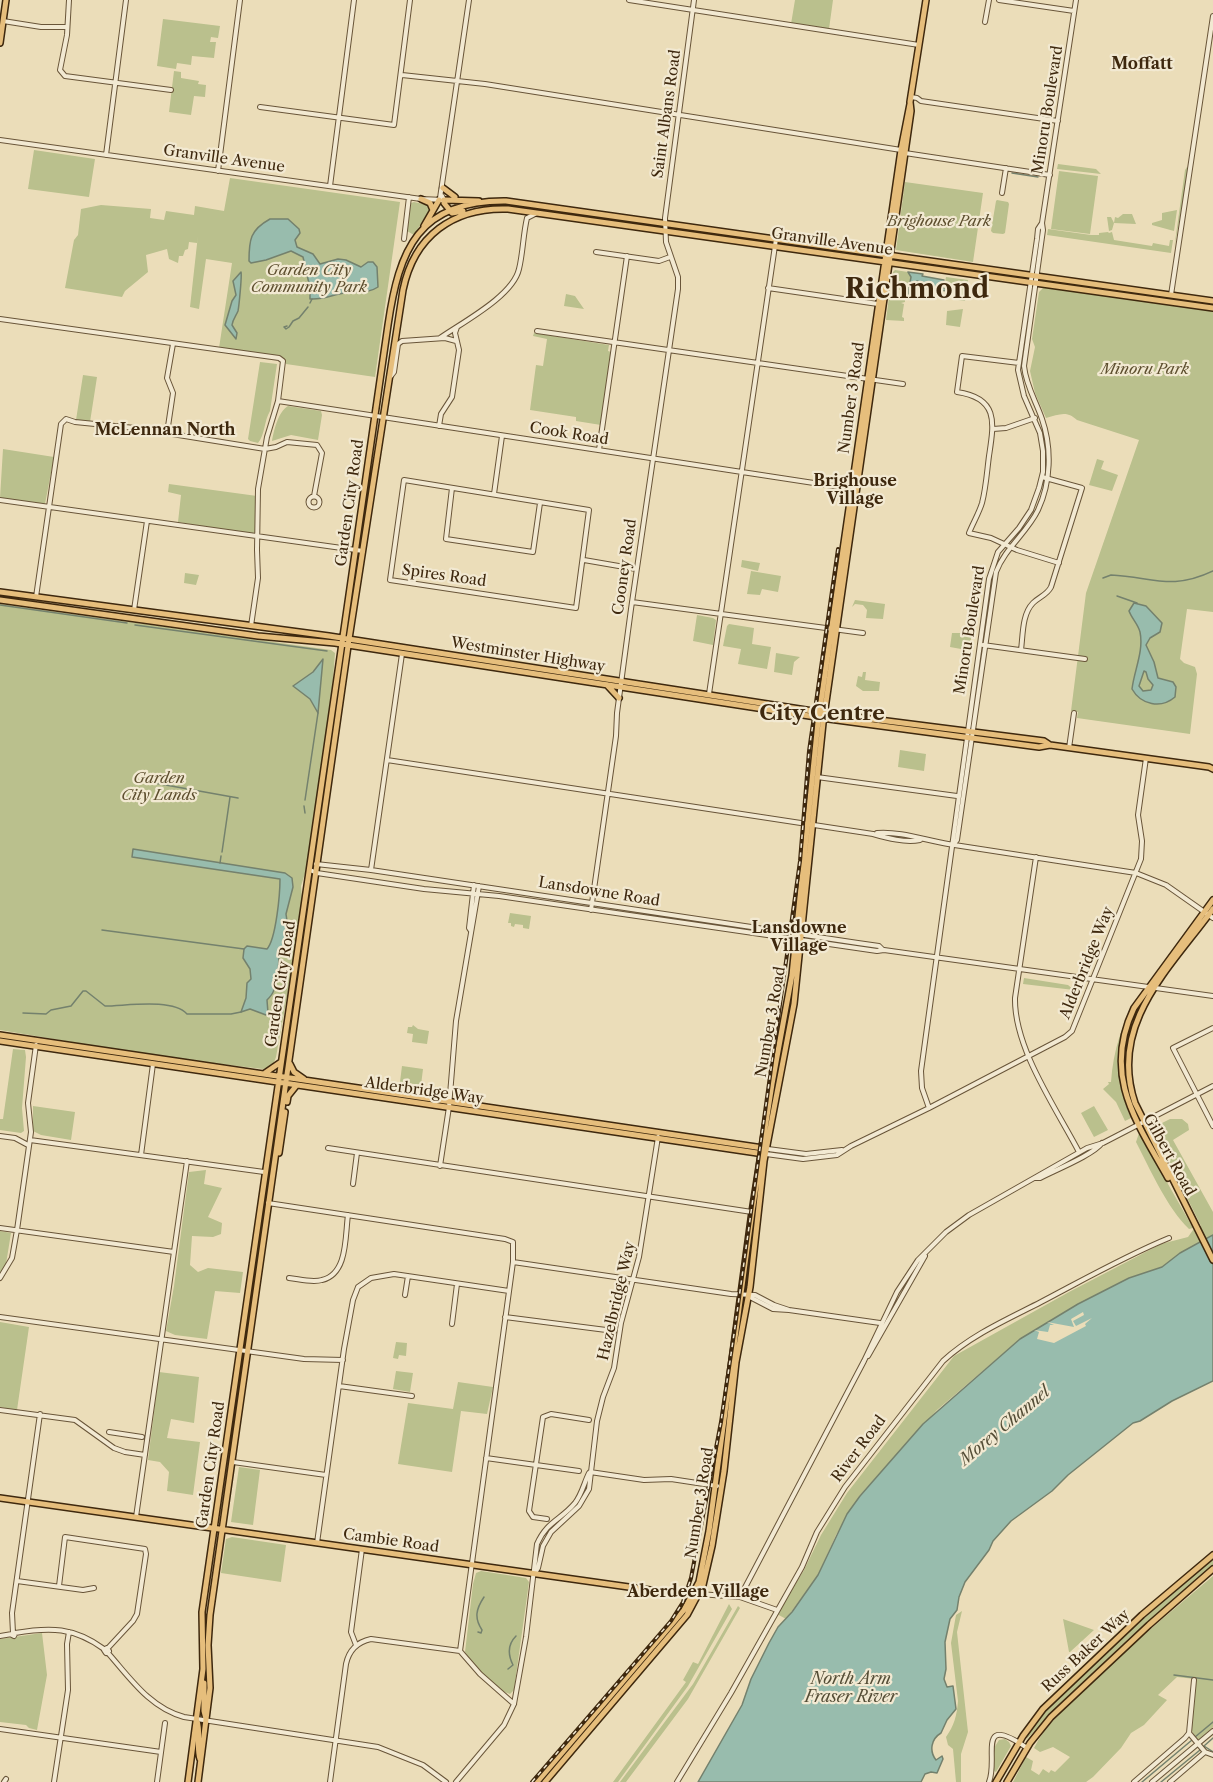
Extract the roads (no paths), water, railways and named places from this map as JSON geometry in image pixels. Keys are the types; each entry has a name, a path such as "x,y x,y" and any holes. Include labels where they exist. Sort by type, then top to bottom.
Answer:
{"main road":[{"path":"0,43 6,0"},
{"name":"Number 3 Road","path":"718,1486 752,1212 794,1004 803,938 810,825 822,715 904,153 907,110 911,100 926,0"},
{"path":"443,188 450,195 459,199"},
{"path":"421,199 430,203 433,210"},
{"path":"442,199 483,201"},
{"path":"420,232 442,199"},
{"path":"442,199 451,211 457,214 481,207 487,209"},
{"name":"Granville Avenue","path":"451,211 483,201 522,203 889,255 1213,308"},
{"name":"Granville Avenue","path":"449,221 467,213 487,209 518,210 888,262 1213,301"},
{"path":"449,221 451,211"},
{"name":"Garden City Road","path":"198,1782 210,1679 208,1645 210,1615 317,873 355,550 396,279 404,256 420,232 435,219 451,211"},
{"name":"Garden City Road","path":"188,1782 203,1669 202,1612 264,1172 310,868 346,641 363,551 403,290 408,271 416,255 429,237 449,221"},
{"name":"Number 3 Road","path":"870,380 878,304 888,262"},
{"name":"Westminster Highway","path":"0,592 251,626 822,715 1044,741 1050,745"},
{"name":"Westminster Highway","path":"0,600 258,636 346,641 402,653 607,685 621,684 709,694 822,715"},
{"path":"132,618 134,611"},
{"path":"607,685 619,698"},
{"name":"Number 3 Road","path":"545,1782 696,1594 718,1486 748,1296 765,1151 791,985 795,937 817,777 822,715"},
{"name":"Westminster Highway","path":"969,734 1039,747 1050,745 1212,767"},
{"name":"Gilbert Road","path":"1209,915 1213,900"},
{"name":"Gilbert Road","path":"1213,909 1152,987 1135,1023 1128,1051 1130,1088 1142,1123 1213,1260"},
{"name":"Alderbridge Way","path":"0,1035 296,1086 449,1104"},
{"name":"Alderbridge Way","path":"0,1041 36,1043"},
{"name":"Alderbridge Way","path":"153,1061 264,1073 449,1104 765,1151"},
{"path":"264,1073 281,1062"},
{"path":"289,1063 294,1072 305,1080"},
{"path":"275,1165 287,1100 296,1086"},
{"name":"Cambie Road","path":"0,1498 657,1592 696,1594"},
{"name":"Russ Baker Way","path":"996,1782 1018,1743 1042,1709 1142,1615 1213,1555"},
{"name":"Russ Baker Way","path":"1007,1782 1027,1748 1051,1717 1161,1614 1212,1570"},
{"path":"203,1669 204,1715 207,1720"},
{"path":"197,1719 200,1729 198,1753 201,1760"},
{"name":"Number 3 Road","path":"537,1782 571,1747"}],"street":[{"path":"69,0 61,74 171,90"},
{"path":"106,155 126,0"},
{"path":"218,171 240,0"},
{"path":"330,186 354,0"},
{"path":"260,107 394,125 410,0"},
{"path":"442,199 469,0"},
{"path":"629,0 919,45"},
{"name":"Saint Albans Road","path":"665,230 694,0"},
{"path":"985,22 989,0"},
{"path":"999,0 1074,11"},
{"name":"Minoru Boulevard","path":"953,845 957,840 989,575 993,562 1031,510 1042,477 1041,440 1035,418 1020,385 1018,363 1043,230 1042,223 1076,0"},
{"path":"1171,295 1213,16"},
{"path":"3,21 41,27 67,27"},
{"path":"402,75 458,81 680,115 1050,175"},
{"path":"911,100 916,103 921,101 1058,121"},
{"name":"Granville Avenue","path":"0,140 421,199 442,199"},
{"path":"1002,193 1006,168"},
{"path":"404,239 409,197"},
{"path":"440,338 501,296 512,284 519,269 527,218 542,213"},
{"name":"Cooney Road","path":"591,910 636,569 678,285 665,230"},
{"path":"709,694 776,239"},
{"path":"596,252 659,261 670,257"},
{"path":"599,450 627,256"},
{"name":"Minoru Boulevard","path":"982,644 996,572 1010,547 1034,516 1048,478 1049,465 1045,433 1041,416 1026,380 1024,366 1034,279"},
{"path":"768,288 878,304"},
{"path":"0,320 279,358 283,361 278,401 265,448 258,489 258,578 251,626"},
{"path":"440,426 441,414 452,397 459,350 456,342 457,326"},
{"path":"537,331 903,384"},
{"path":"391,376 394,372 400,342 450,338 456,342"},
{"path":"167,433 173,393 167,378 173,344"},
{"path":"1018,363 962,356 957,392 983,401 991,415 993,429 981,504 969,533 991,538 1010,547 1059,563"},
{"name":"Cook Road","path":"278,401 854,490"},
{"path":"36,597 48,507 63,420 66,418 75,422 265,448 276,447 288,442 317,445 322,453 314,496"},
{"path":"993,429 1006,428 1035,418"},
{"path":"494,494 502,436"},
{"path":"1021,650 1027,612 1035,601 1048,592 1082,488 1042,477"},
{"name":"Spires Road","path":"404,480 494,494 589,510 576,608 390,580 404,480"},
{"path":"452,488 446,539 533,552 540,503"},
{"path":"0,500 363,551"},
{"path":"134,611 147,521"},
{"path":"584,560 636,569"},
{"path":"632,602 863,633"},
{"path":"982,644 1085,659"},
{"path":"371,870 402,653"},
{"path":"1069,748 1074,713"},
{"name":"Minoru Boulevard","path":"929,1108 923,1094 921,1076 953,845 957,796 969,734"},
{"name":"Alderbridge Way","path":"765,1151 806,1154 843,1150 929,1108 1065,1037 1072,1031 1136,873 1142,852 1138,815 1146,758"},
{"path":"387,760 810,825 873,834 884,832 914,836 920,840 1136,873 1166,885 1209,915"},
{"path":"817,777 957,796"},
{"path":"1036,857 1015,998 1016,1018 1020,1037 1028,1055 1079,1153"},
{"name":"Lansdowne Road","path":"795,937 592,903 371,870 318,864 310,868 317,873 424,889 475,893 795,937 879,946 884,950 937,958 1213,996"},
{"path":"440,1166 449,1104 455,1027 476,886"},
{"path":"1213,1028 1173,1048 1213,1126"},
{"path":"0,1278 12,1258 17,1230 30,1137 31,1116 28,1103 36,1043"},
{"path":"141,1155 153,1061"},
{"path":"1035,1178 1040,1178 1084,1156 1103,1143 1213,1086"},
{"name":"Hazelbridge Way","path":"456,1782 504,1725 514,1704 534,1574 538,1568 543,1546 551,1532 579,1506 591,1482 590,1472 599,1410 614,1368 621,1323 643,1242 658,1135"},
{"path":"0,1136 30,1137 264,1172"},
{"path":"15,1138 29,1146"},
{"path":"741,1594 758,1555 864,1362 901,1285 918,1260 945,1232 969,1215 1037,1175 1098,1143 1103,1143"},
{"path":"328,1148 752,1212"},
{"path":"353,1184 357,1153"},
{"path":"136,1517 187,1161"},
{"path":"260,1202 513,1242 513,1262 460,1651"},
{"path":"289,1278 322,1280 338,1272 348,1215"},
{"path":"0,1228 174,1252"},
{"name":"River Road","path":"677,1782 730,1694 802,1567 817,1532 845,1487 951,1354 987,1331 1169,1238"},
{"path":"864,1362 928,1250"},
{"path":"513,1262 634,1281 760,1297 789,1310 881,1323 885,1321 903,1286 916,1269"},
{"path":"317,1543 343,1360 353,1300 358,1287 366,1280 376,1276 394,1274 508,1291"},
{"path":"405,1295 408,1276"},
{"path":"452,1324 457,1284"},
{"path":"0,1317 304,1359 343,1360"},
{"path":"505,1317 614,1331"},
{"path":"339,1386 412,1396"},
{"path":"0,1410 75,1420 114,1448 145,1455"},
{"path":"13,1634 12,1613 40,1414"},
{"path":"547,1519 533,1517 530,1515 529,1508 541,1423 545,1416 551,1414 589,1420"},
{"path":"109,1432 142,1437"},
{"path":"486,1458 579,1471"},
{"path":"233,1462 326,1475"},
{"path":"590,1472 644,1480 671,1479 718,1486"},
{"path":"59,1586 65,1537 145,1549 137,1614 107,1650"},
{"path":"356,1645 351,1632 362,1549"},
{"path":"17,1581 83,1590 94,1588"},
{"name":"Cambie Road","path":"696,1594 741,1594 777,1611"},
{"path":"0,1636 45,1629 69,1632 93,1641 107,1650 150,1701 172,1713 197,1719 378,1747 423,1765 446,1782"},
{"path":"54,1782 68,1690 69,1632"},
{"path":"330,1782 347,1659 350,1651 356,1645 371,1639 460,1651 480,1674 514,1704"},
{"path":"1134,1782 1189,1733 1194,1680"},
{"path":"157,1782 165,1723"},
{"path":"0,1729 161,1752"},
{"path":"1152,1782 1213,1731"},
{"path":"1189,1733 1204,1752 1213,1755"},
{"path":"989,1782 992,1740 1003,1734 1027,1748"},
{"path":"1170,1782 1204,1752"}],"water":[{"path":"270,219 288,219 299,229 300,233 295,240 297,247 313,254 320,264 338,259 361,267 368,262 373,262 377,267 378,287 366,291 310,299 310,288 303,257 291,251 251,263 249,254 252,236 258,227"},
{"path":"241,272 238,311 232,325 237,333 236,339 225,325 236,295 233,281"},
{"path":"908,272 944,280 943,288 959,292 926,289 923,283 917,281 910,287 912,294 908,294 911,277"},
{"path":"1134,603 1146,606 1162,623 1160,632 1150,638 1146,645 1158,678 1173,682 1176,687 1175,697 1170,701 1152,704 1141,699 1132,689 1141,639 1139,629 1129,611","holes":["1144,671 1153,685 1151,690 1143,691 1139,686"]},
{"path":"323,659 318,713 310,699 293,686 313,672"},
{"path":"133,849 285,873 292,878 293,887 286,914 285,943 279,956 278,976 274,980 274,991 267,1000 268,1013 266,1015 250,1009 241,1012 246,998 247,983 251,979 250,969 243,958 244,949 247,946 267,949 270,944 277,916 280,879 132,857"},
{"name":"North Arm Fraser River","path":"1213,1235 1213,1381 1133,1423 1068,1475 1052,1491 1011,1521 993,1541 965,1582 957,1610 950,1619 945,1642 944,1679 947,1687 953,1686 956,1709 933,1742 934,1757 936,1760 942,1756 943,1759 937,1773 925,1774 921,1782 698,1782 742,1705 751,1679 769,1643 778,1627 792,1612 818,1575 847,1514 923,1424 1020,1339 1078,1304 1129,1278 1162,1267 1180,1253"}],"waterway":[{"path":"1012,173 1038,177"},
{"path":"310,303 312,299"},
{"path":"287,326 284,327 286,329 289,327 308,307"},
{"path":"1103,578 1111,575 1173,582 1198,577 1213,571"},
{"path":"1117,596 1137,603"},
{"path":"0,605 127,623"},
{"path":"135,625 327,651"},
{"path":"305,800 318,713"},
{"path":"149,782 238,798"},
{"path":"222,852 230,797"},
{"path":"304,806 305,813"},
{"path":"220,863 221,856"},
{"path":"102,930 244,949"},
{"path":"23,1013 46,1014 51,1010 71,1006 83,991 105,1006 160,1004 180,1009 187,1014 241,1012"},
{"path":"478,1632 481,1633 482,1630 477,1614 484,1597"},
{"path":"508,1669 513,1665 509,1650 516,1636"},
{"path":"1174,1675 1213,1680"},
{"path":"1195,1737 1213,1722"},
{"path":"1204,1746 1213,1738"},
{"path":"1142,1782 1192,1740"},
{"path":"1204,1746 1213,1752"},
{"path":"1161,1782 1200,1750"}],"railway":[{"path":"532,1782 671,1621 683,1602 691,1578 721,1422 735,1327 800,861 809,751 838,549"}],"district":[{"name":"Moffatt","path":"1142,64"},
{"name":"Richmond","path":"917,290"},
{"name":"McLennan North","path":"165,430"},
{"name":"Brighouse Village","path":"855,490"},
{"name":"City Centre","path":"822,714"},
{"name":"Lansdowne Village","path":"799,937"},
{"name":"Aberdeen Village","path":"698,1592"}],"park label":[{"name":"Brighouse Park","path":"939,222"},
{"name":"Garden City Community Park","path":"309,280"},
{"name":"Minoru Park","path":"1145,370"},
{"name":"Garden City Lands","path":"159,788"}],"water label":[{"name":"Morey Channel","path":"1005,1426"}]}
